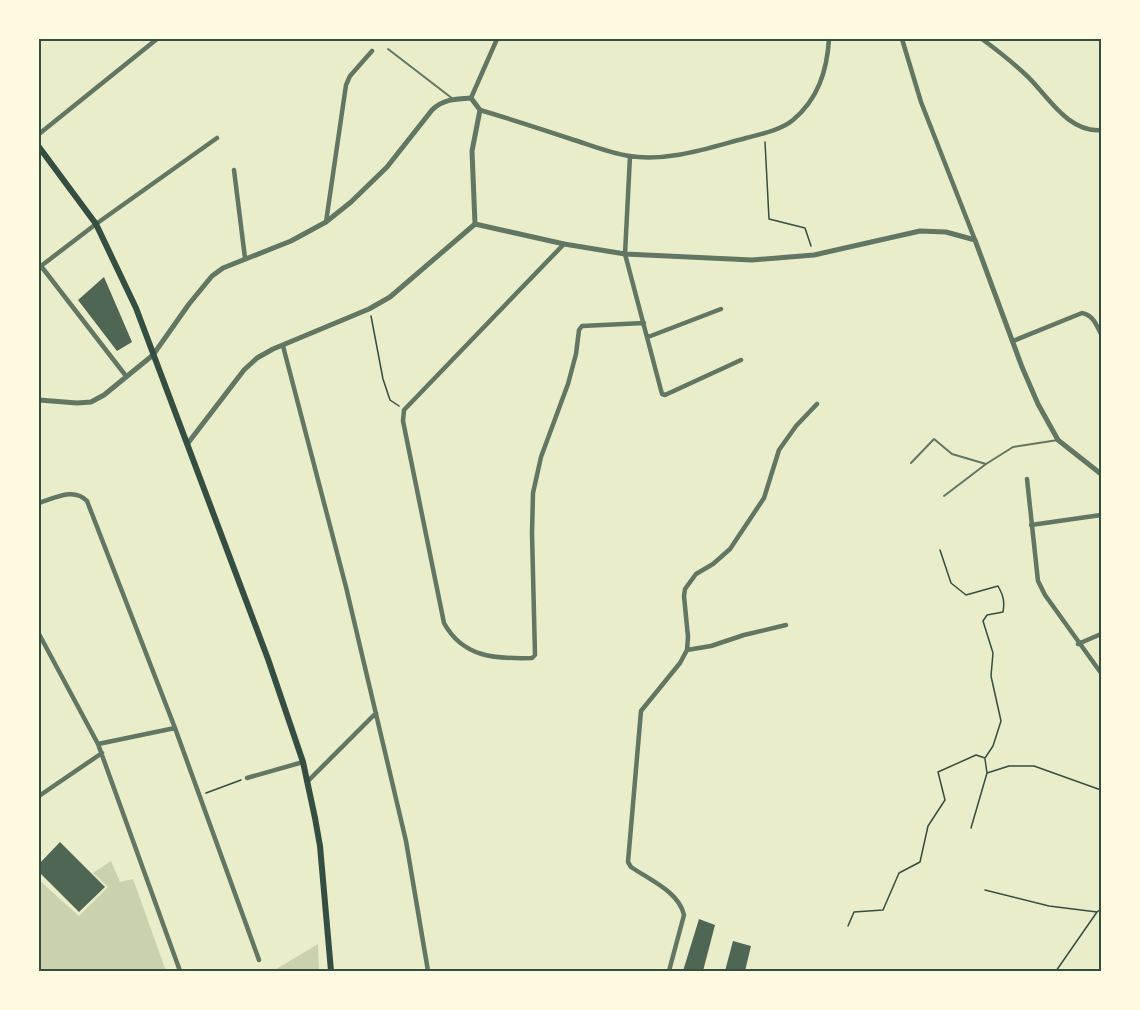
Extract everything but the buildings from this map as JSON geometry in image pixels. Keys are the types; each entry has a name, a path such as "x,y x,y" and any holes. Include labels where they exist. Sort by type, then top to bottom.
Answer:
{"main road":[{"path":"39,147 96,224 136,308 268,659 308,781 320,846 331,971"}],"street":[{"path":"39,134 157,39"},
{"path":"471,98 496,39"},
{"path":"471,98 480,110 630,156 692,154 765,133 793,120 816,93 822,81 827,62 829,39"},
{"path":"902,39 921,102 1038,404 1058,440 1101,474"},
{"path":"982,39 1026,75 1065,117 1080,126 1094,131 1101,130"},
{"path":"326,222 346,85 350,76 372,51"},
{"path":"39,400 90,402 104,395 153,355 212,276 223,268 291,241 326,222 351,202 387,167 439,103 471,98"},
{"path":"475,224 472,151 480,110"},
{"path":"126,376 40,265 217,138"},
{"path":"630,156 625,254 664,395 741,360"},
{"path":"234,170 245,258"},
{"path":"475,224 564,244 625,254 752,260 814,255 920,231 945,232 975,240"},
{"path":"188,443 244,370 257,358 273,349 369,309 404,286 475,224"},
{"path":"564,244 404,410 404,421 444,623 458,642 487,657 532,658 535,655 533,493 541,457 573,364 579,330 582,326 644,323"},
{"path":"648,337 721,309"},
{"path":"1013,340 1082,313 1094,320 1101,334"},
{"path":"283,346 346,587 406,840 428,971"},
{"path":"669,971 684,915 682,907 676,899 631,867 628,862 641,711 680,663 687,650 685,589 693,576 713,564 730,549 764,498 779,450 796,426 817,404"},
{"path":"1027,479 1038,581 1078,644 1101,673"},
{"path":"39,503 71,493 82,496 87,501 175,728 259,960"},
{"path":"1031,525 1101,515"},
{"path":"687,650 711,646 744,634 786,625"},
{"path":"39,634 99,744 180,971"},
{"path":"1078,644 1101,634"},
{"path":"308,781 376,713"},
{"path":"99,744 175,728"},
{"path":"39,796 102,753"},
{"path":"247,778 303,762"}],"lane":[{"path":"388,49 453,99"},
{"path":"911,463 934,439 952,454 986,464"},
{"path":"944,496 1013,447 1058,440"}],"path":[{"path":"765,133 769,219 805,228 814,255"},
{"path":"369,309 383,379 390,400 404,410"},
{"path":"940,550 951,583 966,595 998,586 1005,603 1004,612 987,615 983,621 993,653 991,676 1001,721 993,746 985,758 987,774 971,828"},
{"path":"848,926 854,912 883,910 899,873 920,861 928,825 945,800 938,772 976,755 985,758"},
{"path":"987,774 1009,765 1034,766 1101,790"},
{"path":"200,796 247,778"},
{"path":"986,890 1049,906 1097,912"},
{"path":"1056,971 1101,909"}],"green space":[{"path":"111,861 120,882 133,879 166,971 39,971 39,880 79,916 108,887 93,873"},
{"path":"318,944 319,971 273,971"}]}
